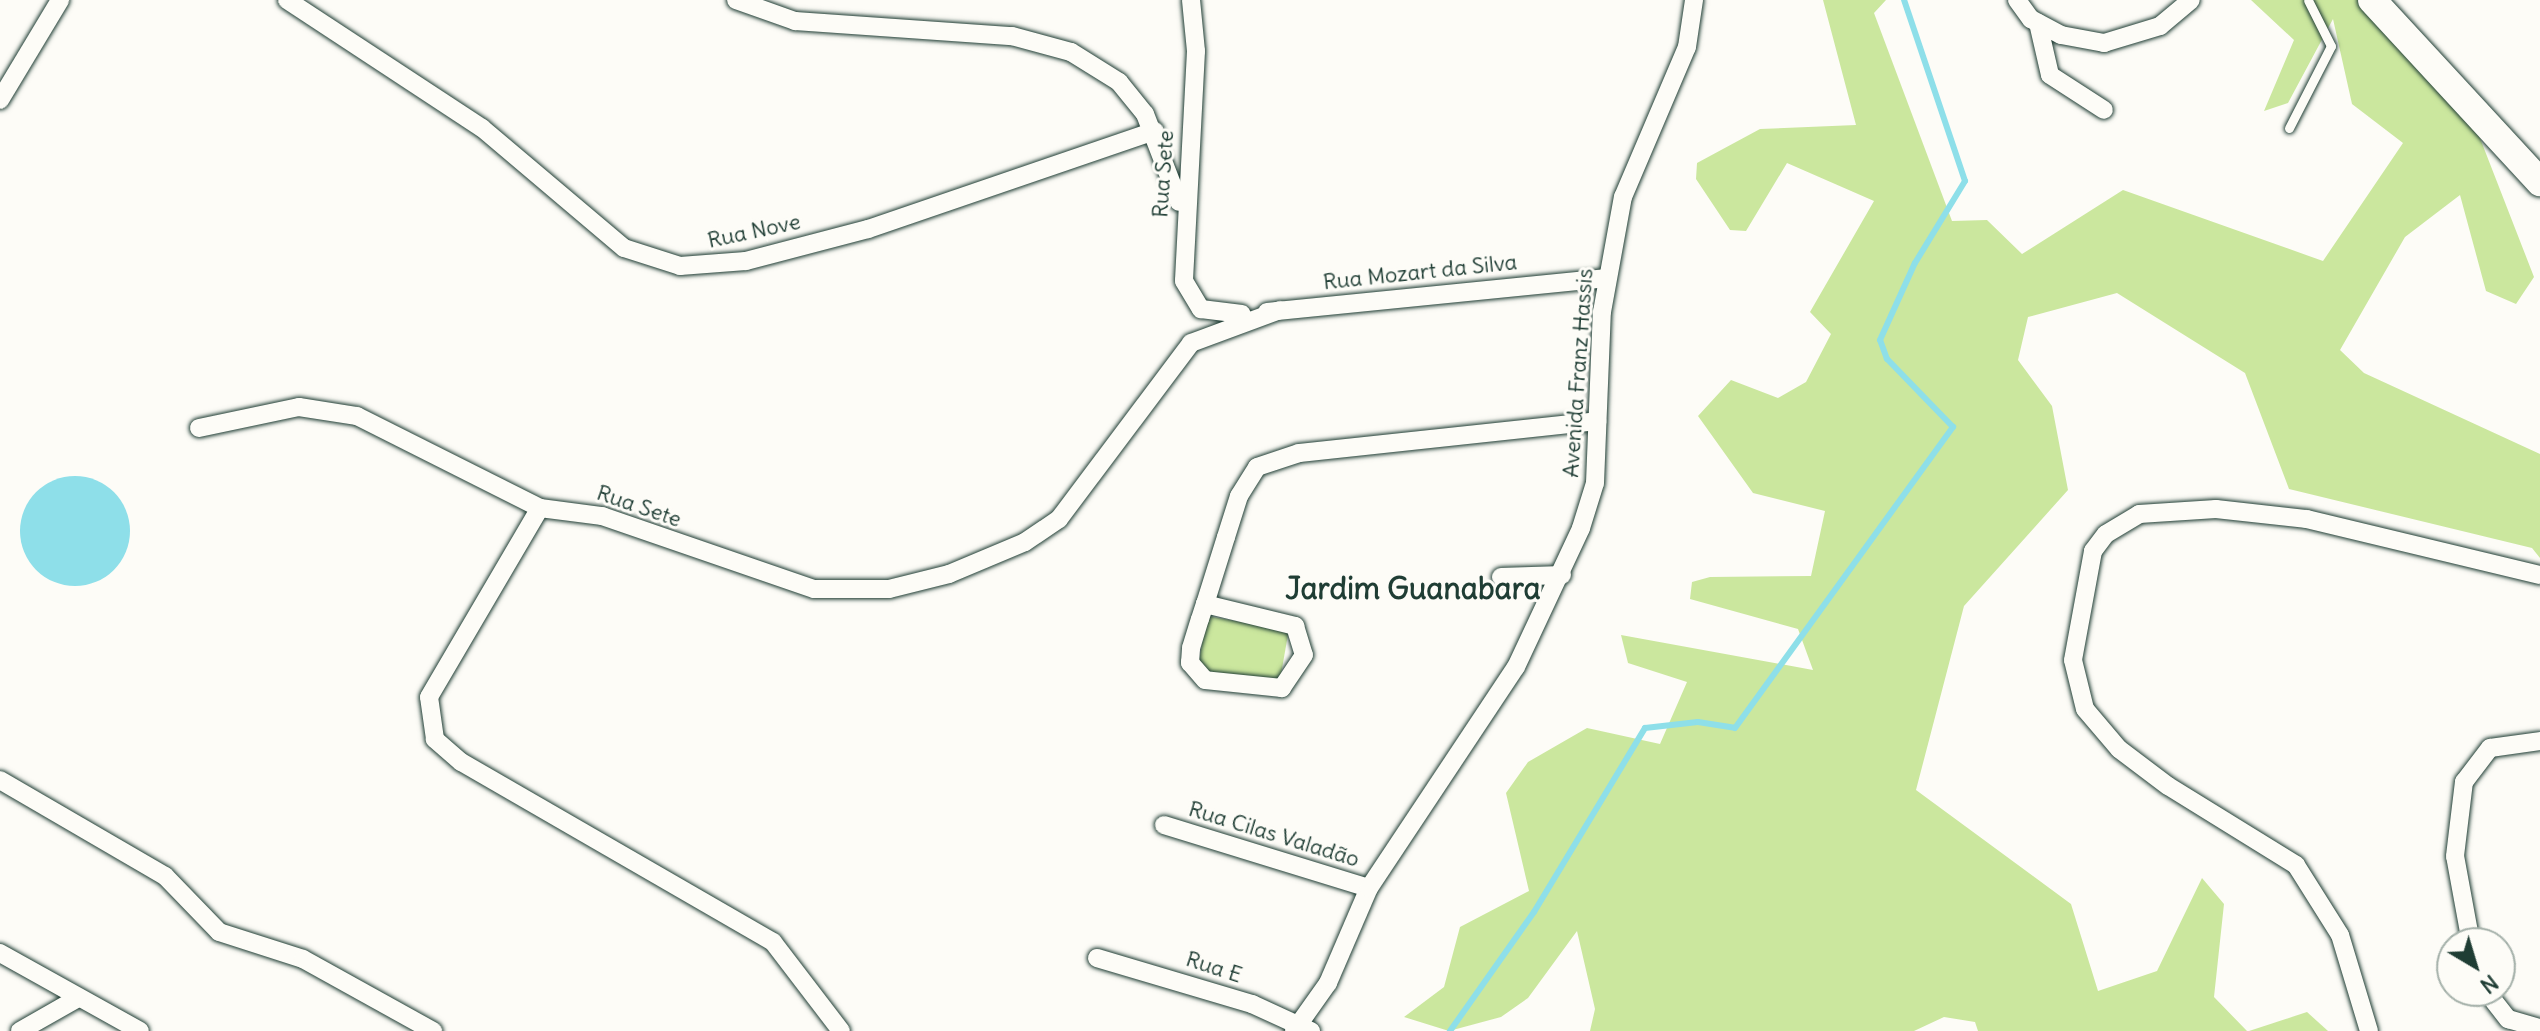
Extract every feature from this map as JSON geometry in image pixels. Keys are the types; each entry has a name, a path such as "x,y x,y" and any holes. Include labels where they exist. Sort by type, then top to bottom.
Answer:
{"main road":[{"path":"2372,0 2540,182"}],"street":[{"path":"0,100 60,0"},
{"name":"Rua Nove","path":"287,0 482,128 624,248 680,266 746,261 868,229 1155,131"},
{"path":"736,0 807,23 998,35 1055,46 1119,82 1155,131 1183,225"},
{"name":"Rua Sete","path":"1191,0 1196,51 1183,225 1184,281 1194,301 1211,314 1239,314"},
{"name":"Avenida Franz Hassis","path":"1302,1029 1328,983 1369,888 1516,667 1562,575 1595,483 1607,278 1623,197 1687,47 1694,0"},
{"path":"2017,0 2038,23 2083,41 2123,40 2160,26 2191,0"},
{"path":"2038,23 2050,75 2104,110"},
{"name":"Rua Mozart da Silva","path":"1239,314 1607,278"},
{"name":"Rua Sete","path":"540,508 602,516 814,589 889,589 949,574 1025,542 1059,519 1191,343 1280,310"},
{"path":"199,428 281,409 334,410 371,420 540,508 429,697 435,739 461,762 773,942 841,1031"},
{"path":"1205,604 1292,624 1305,650 1295,679 1273,689 1197,675 1190,653 1205,604 1242,487 1264,462 1597,421"},
{"path":"2369,1031 2340,935 2296,865 2168,786 2119,749 2085,709 2073,660 2093,551 2106,534 2139,514 2216,509 2307,519 2540,575"},
{"path":"1501,577 1562,575"},
{"path":"2468,927 2455,856 2464,782 2490,748 2540,741"},
{"path":"0,780 165,876 219,932 303,959 433,1031"},
{"name":"Rua Cilas Valadão","path":"1164,825 1369,888"},
{"path":"0,953 140,1031"},
{"name":"Rua E","path":"1097,958 1302,1029"},
{"path":"20,1031 78,998"},
{"path":"2499,1007 2508,1019 2540,1028"}],"lane":[{"path":"2289,128 2331,46 2308,0"}],"green space":[{"path":"1823,0 1886,0 1874,13 1952,221 1987,220 2022,254 2123,190 2323,261 2403,143 2352,104 2333,19 2288,103 2264,111 2294,40 2251,0 2362,0 2478,133 2534,277 2516,304 2486,291 2460,195 2405,237 2340,350 2364,373 2540,454 2540,558 2532,548 2289,489 2245,373 2117,293 2028,317 2018,360 2052,406 2068,490 1964,606 1916,790 2071,904 2098,991 2157,971 2202,878 2224,904 2214,997 2247,1031 1978,1031 1975,1022 1944,1017 1914,1031 1590,1031 1595,1009 1577,931 1528,998 1501,1017 1449,1031 1404,1017 1444,987 1460,927 1529,891 1506,793 1528,762 1587,728 1660,744 1687,682 1628,663 1621,635 1813,670 1798,629 1690,599 1692,582 1710,577 1811,576 1825,511 1753,493 1698,416 1731,380 1778,398 1806,382 1831,334 1810,312 1874,201 1787,163 1746,231 1730,230 1696,179 1697,163 1760,129 1856,125"},
{"path":"1207,616 1289,630 1279,684 1198,669"},
{"path":"2307,1012 2328,1031 2249,1031"}],"water":[{"path":"75,476 96,480 114,492 126,510 130,531 126,552 114,570 96,582 75,586 54,582 36,570 24,552 20,531 24,510 36,492 54,480"}],"waterway":[{"path":"1450,1031 1534,912 1645,728 1698,722 1735,728 1953,427 1887,359 1880,340 1915,263 1965,181 1904,0"}],"district":[{"name":"Jardim Guanabara","path":"1413,588"}]}
